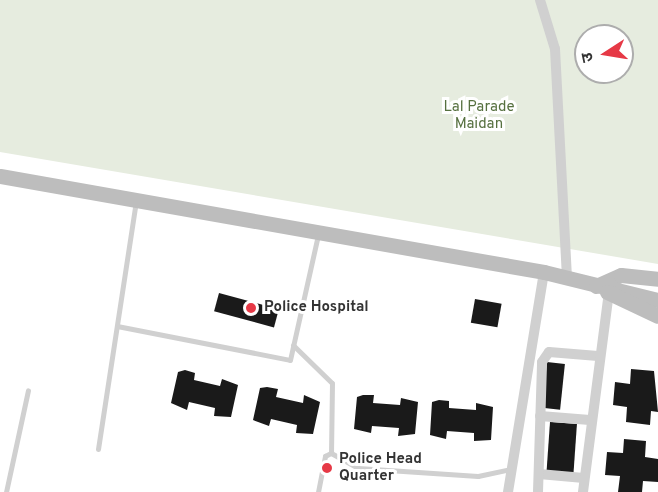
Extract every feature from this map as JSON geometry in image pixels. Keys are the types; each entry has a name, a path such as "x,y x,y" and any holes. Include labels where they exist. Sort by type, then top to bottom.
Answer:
{"main road":[{"path":"0,176 567,277 603,290 658,322"},
{"path":"603,290 621,275 658,279"},
{"path":"603,290 658,300"}],"street":[{"path":"540,0 555,50 567,277"},
{"path":"508,492 544,272"},
{"path":"583,492 603,290"},
{"path":"538,492 542,362 549,352 598,356"},
{"path":"540,416 590,420"},
{"path":"539,474 584,478"}],"lane":[{"path":"98,449 137,200"},
{"path":"117,326 290,360 318,232"},
{"path":"293,345 332,383 331,453"},
{"path":"6,492 28,390"},
{"path":"331,453 358,468 478,476 512,469"},
{"path":"318,492 325,456 331,453"}],"green space":[{"name":"Lal Parade Maidan","path":"0,0 658,0 658,264 0,152"}],"building":[{"path":"219,293 279,309 274,327 214,311"},
{"path":"475,299 502,304 497,327 471,323"},
{"path":"547,362 565,364 560,410 542,408"},
{"path":"631,369 654,371 658,412 651,411 650,425 626,422 627,407 613,405 615,382 630,384"},
{"path":"185,370 195,373 194,380 220,386 222,379 238,385 231,417 214,416 215,408 189,402 187,410 171,403 178,372"},
{"path":"260,388 278,389 276,397 303,403 304,395 320,402 313,434 296,433 297,425 271,419 269,426 253,420"},
{"path":"374,395 373,403 400,405 401,398 418,402 415,434 398,436 399,428 372,426 371,433 354,429 357,397"},
{"path":"449,401 449,408 476,410 476,403 493,407 491,440 474,441 474,433 447,431 446,439 430,435 432,402"},
{"path":"550,422 577,424 573,475 546,473"},
{"path":"624,439 646,441 645,457 658,459 658,482 643,481 642,492 618,492 620,476 605,475 607,452 623,453"}],"place":[{"name":"Police Hospital","path":"251,308"},
{"name":"Police Head Quarter","path":"327,468"}]}
